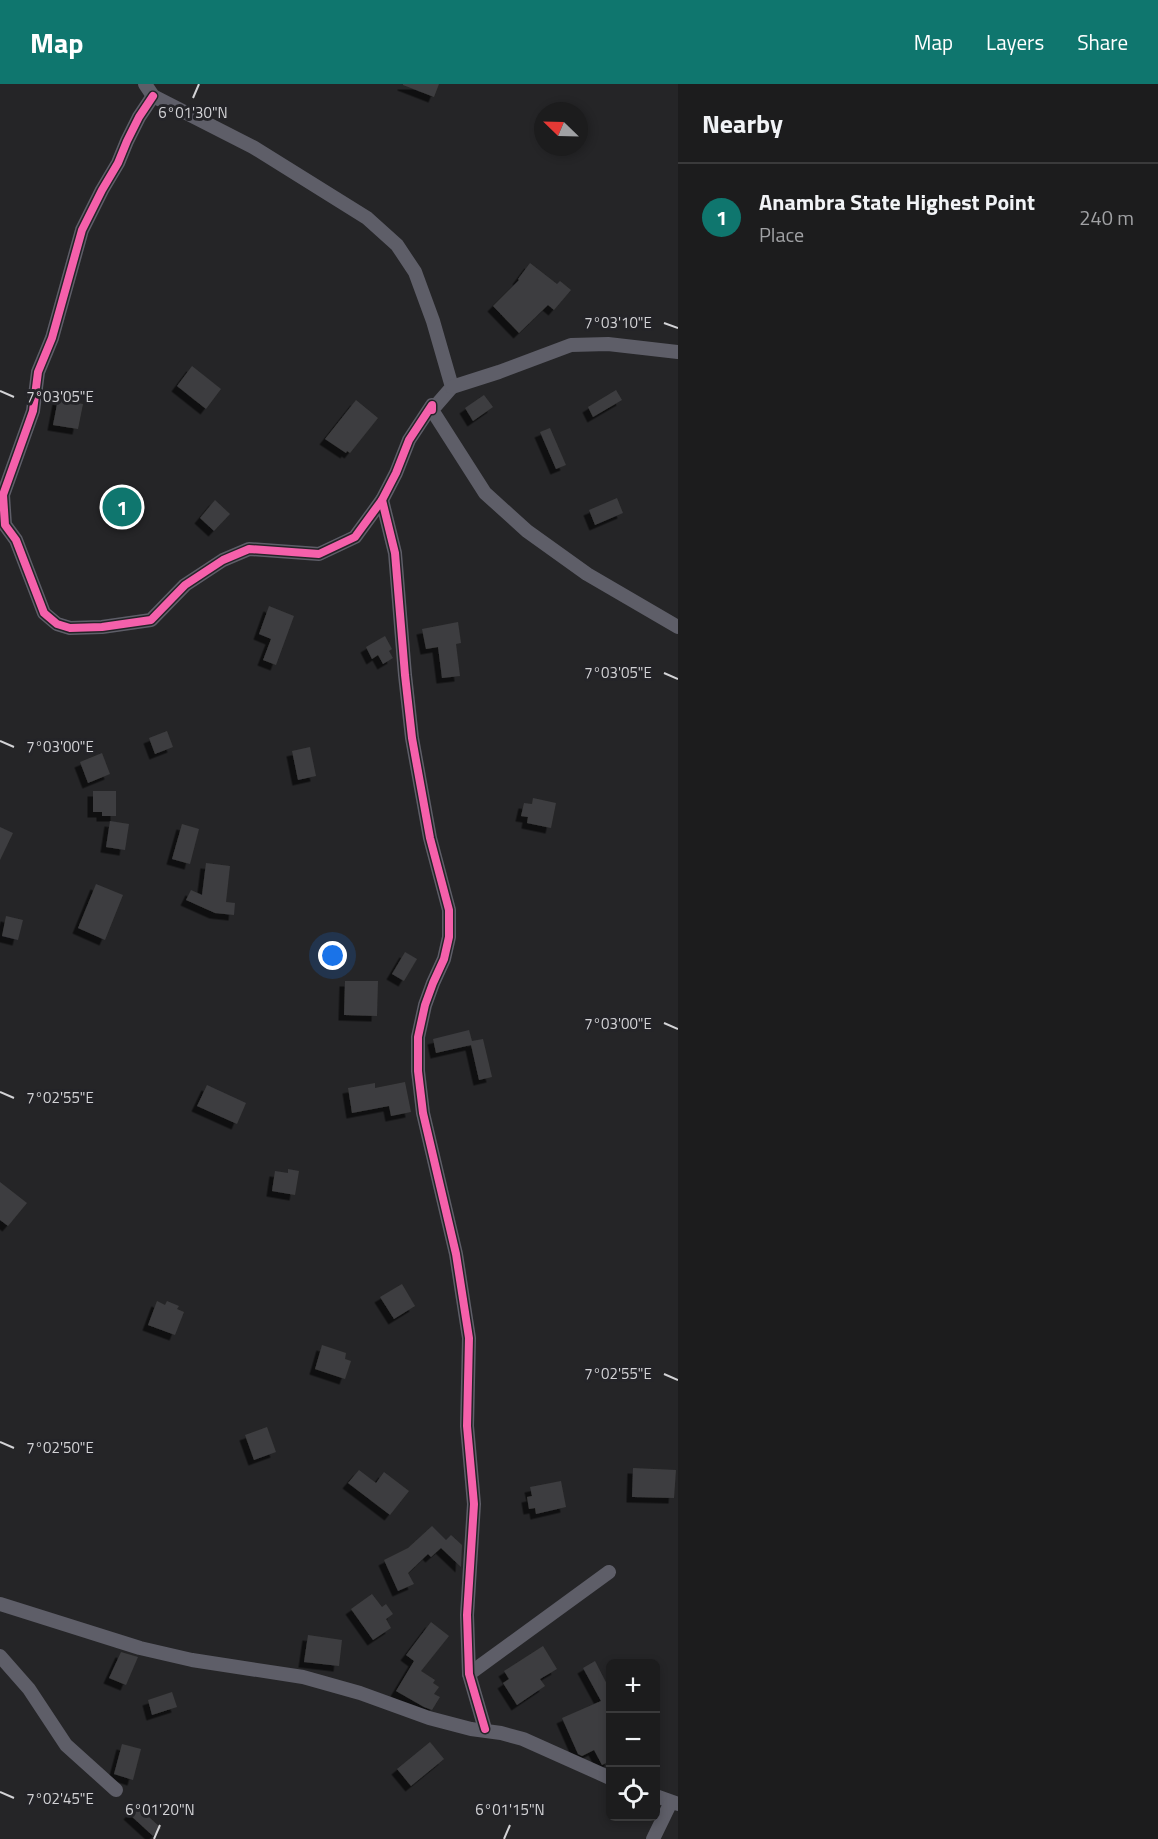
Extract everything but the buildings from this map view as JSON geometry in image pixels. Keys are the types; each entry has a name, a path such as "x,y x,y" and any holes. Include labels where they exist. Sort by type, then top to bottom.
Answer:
{"street":[{"path":"145,84 153,96 253,147 367,218 396,245 415,272 433,321 452,387"},
{"path":"153,96 139,117 82,231 52,338 38,372 33,411 3,495 5,525 16,540 44,613 57,624 70,628 110,626 151,620 185,585 223,560 249,549 319,554 355,537 382,500 409,440 432,405 432,410 485,493 527,531 587,574 678,627"},
{"path":"432,410 452,387 571,345 608,344 678,352"},
{"path":"382,500 395,553 413,748 430,838 449,910 449,937 444,959 429,994 418,1037 418,1071 423,1113 456,1254 469,1338 467,1426 474,1504 467,1615 469,1674 485,1729"},
{"path":"469,1674 609,1572"},
{"path":"0,1604 140,1648 192,1660 250,1667 303,1677 360,1693 429,1718 524,1739 606,1776"},
{"path":"0,1656 28,1689 66,1745 116,1790"},
{"path":"653,1839 675,1803 660,1797"}],"cycle path":[{"path":"153,96 139,117 118,163 82,230 52,338 38,372 33,411 3,495 5,525 16,540 44,613 57,624 70,628 102,627 151,620 185,585 223,560 249,549 319,554 355,537 382,500"},
{"path":"432,410 432,405 409,440 382,500 395,553 412,738 430,838 449,910 449,937 444,959 425,1005 418,1037 418,1071 423,1113 456,1254 469,1338 467,1426 474,1504 467,1615 469,1674 485,1729"}],"place":[{"name":"Anambra State Highest Point","path":"122,507"}]}
